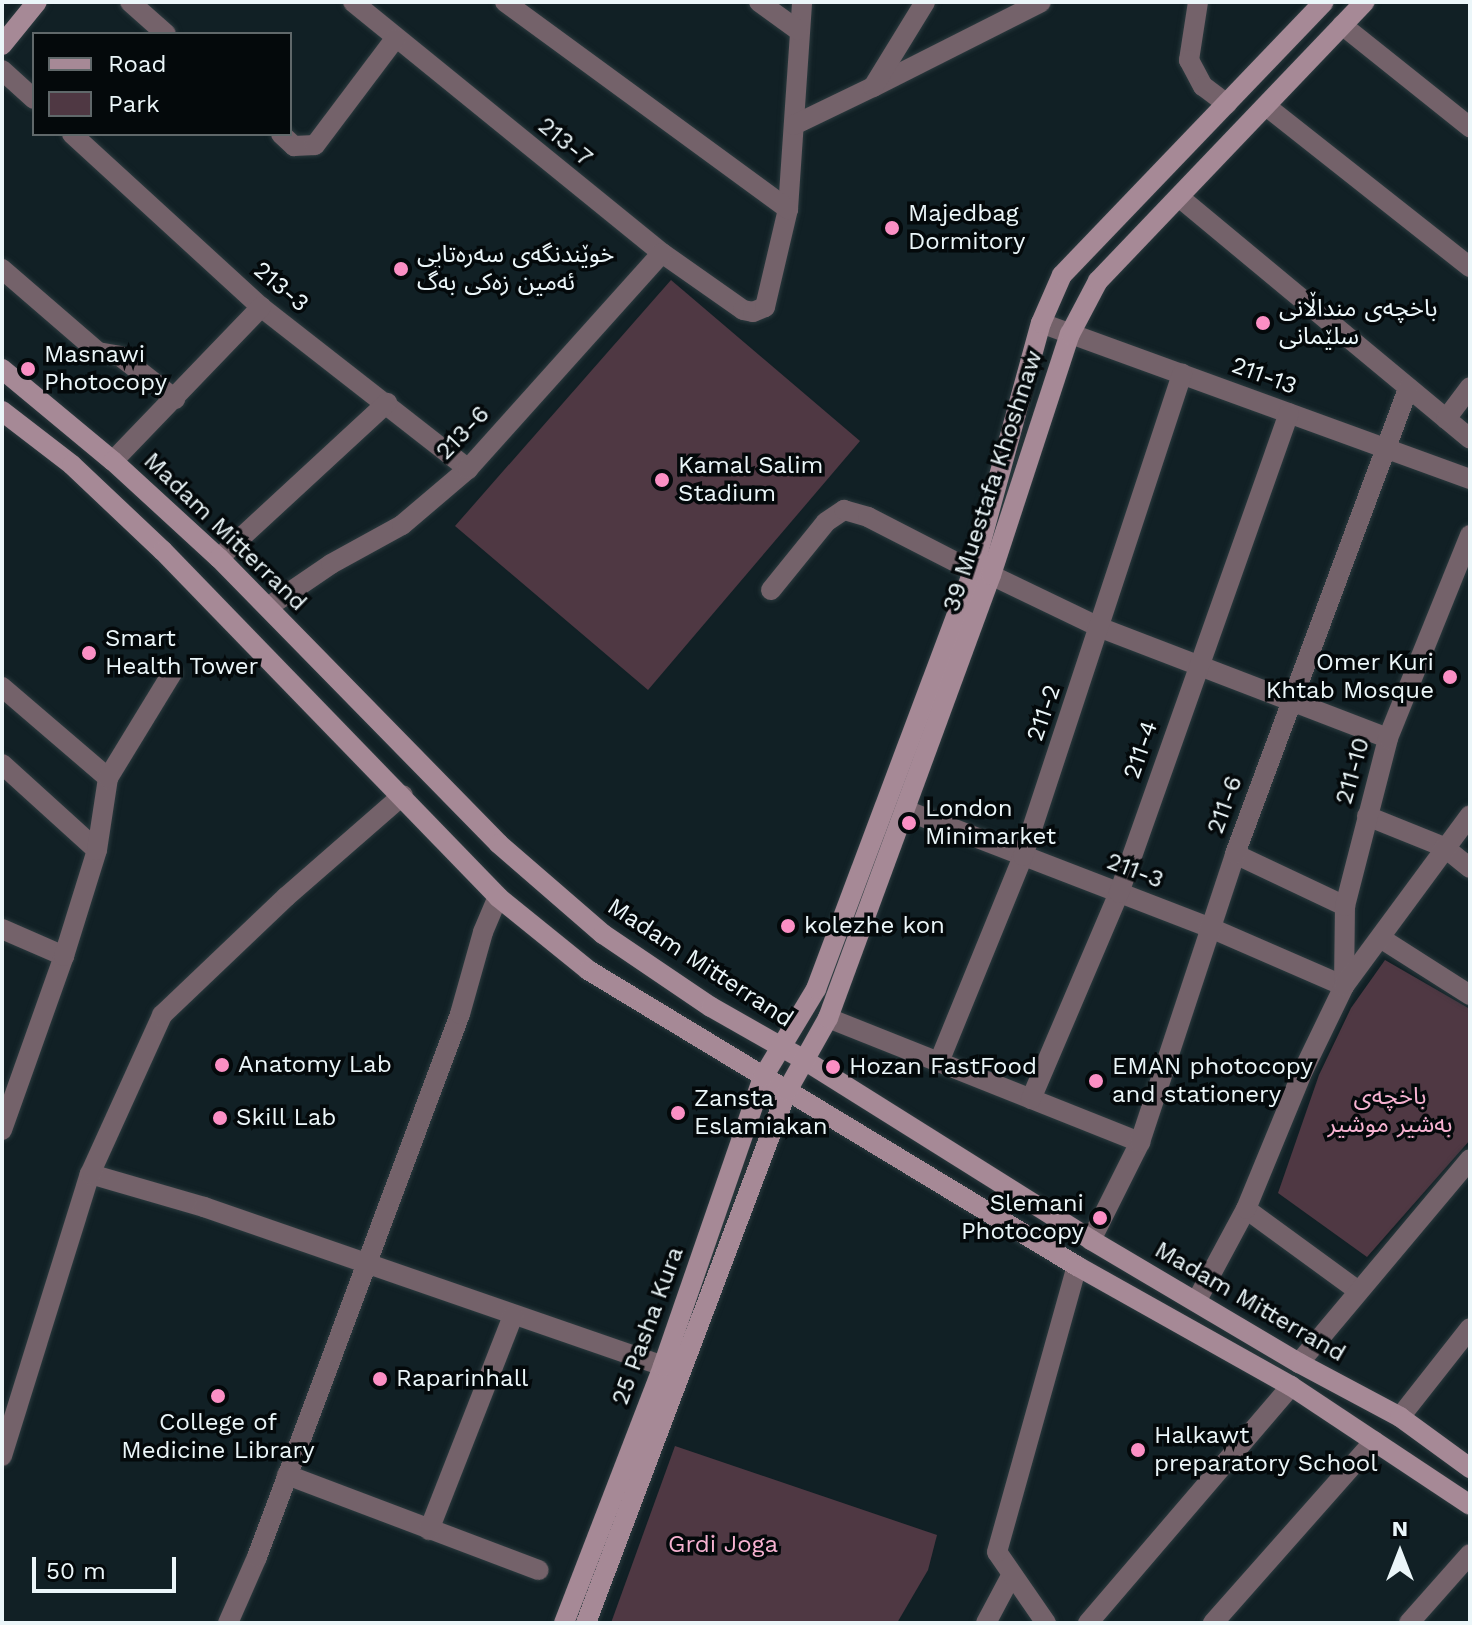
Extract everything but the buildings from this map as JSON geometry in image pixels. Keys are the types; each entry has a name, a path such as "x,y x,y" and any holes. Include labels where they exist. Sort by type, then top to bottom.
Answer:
{"main road":[{"path":"2,45 37,2"},
{"name":"39 Muestafa Khoshnaw","path":"806,1061 828,1018 905,810 982,573 1041,323 1062,275 1324,2"},
{"name":"39 Muestafa Khoshnaw","path":"783,1048 816,989 982,573 1070,334 1098,281 1365,2"},
{"name":"Madam Mitterrand","path":"2,369 113,461 219,558 499,844 603,934 711,1007 806,1061 1091,1240 1299,1363 1400,1417 1470,1468"},
{"path":"2,411 72,465 163,551 403,795 498,897 588,970 1077,1266 1291,1386 1470,1505"},
{"name":"25 Pasha Kura","path":"564,1623 663,1366 763,1077 783,1048"},
{"name":"25 Pasha Kura","path":"586,1623 787,1091 806,1061"}],"street":[{"path":"130,2 164,32"},
{"name":"213-7","path":"353,2 662,253 743,310 753,312 765,307 788,209"},
{"path":"505,2 788,209"},
{"path":"759,2 798,30"},
{"path":"788,209 802,2"},
{"path":"873,87 925,2"},
{"path":"1198,2 1189,60 1197,78 1227,104"},
{"path":"794,125 1028,5"},
{"path":"1342,25 1470,127"},
{"path":"283,136 294,146 315,145 395,39"},
{"path":"2,70 32,97"},
{"path":"1266,106 1470,267"},
{"name":"213-3","path":"74,136 261,307 468,469"},
{"path":"1179,197 1470,439"},
{"name":"213-6","path":"268,607 331,564 402,525 468,469 662,253"},
{"path":"2,269 98,352 120,356 175,399"},
{"path":"113,461 261,307"},
{"name":"211-13","path":"1041,323 1470,479"},
{"name":"211-2","path":"939,1062 1023,856 1101,628 1182,374"},
{"path":"1446,419 1470,387"},
{"name":"211-6","path":"1091,1240 1140,1142 1213,929 1235,854 1408,388"},
{"path":"219,558 387,403"},
{"name":"211-4","path":"1031,1099 1119,893 1289,413"},
{"path":"771,590 826,522 844,510 868,517 1101,628 1388,738"},
{"name":"211-10","path":"1344,986 1345,906 1388,738 1470,535"},
{"path":"2,1130 64,956 97,850 108,778 172,673"},
{"path":"2,687 108,778"},
{"path":"2,764 97,850"},
{"path":"2,1456 90,1174 162,1015 286,897 403,795"},
{"name":"211-3","path":"905,810 1213,929 1344,986"},
{"path":"1197,1300 1246,1209 1303,1071 1344,986 1382,939 1444,847 1470,815"},
{"path":"1367,816 1444,847 1470,868"},
{"path":"1235,854 1345,906"},
{"path":"228,1623 287,1475 460,1014 483,932 498,897"},
{"path":"2,929 64,956"},
{"path":"1382,939 1470,995"},
{"path":"828,1018 1140,1142"},
{"path":"1299,1363 1357,1290 1470,1159"},
{"path":"90,1174 204,1207 663,1366"},
{"path":"1246,1209 1357,1290"},
{"path":"1046,1623 997,1552 1077,1266"},
{"path":"429,1530 513,1316"},
{"path":"1400,1417 1470,1328"},
{"path":"1088,1623 1291,1386"},
{"path":"1213,1623 1374,1441"},
{"path":"287,1475 539,1570"},
{"path":"1409,1623 1470,1554"},
{"path":"986,1623 1011,1576"}],"green space":[{"name":"Kamal Salim Stadium","path":"671,280 860,441 648,690 455,526"},
{"name":"باخچەی بەشیر موشیر","path":"1385,960 1470,1009 1470,1140 1367,1257 1278,1193 1319,1075 1351,1008"},
{"name":"Grdi Joga","path":"675,1446 937,1535 928,1570 897,1623 611,1623"}],"place":[{"name":"Majedbag Dormitory","path":"892,228"},
{"name":"خوێندنگەی سەرەتایی ئەمین زەکی بەگ","path":"401,269"},
{"name":"باخچەی منداڵانی سلێمانی","path":"1263,323"},
{"name":"Masnawi Photocopy","path":"28,369"},
{"name":"Kamal Salim Stadium","path":"662,480"},
{"name":"Smart Health Tower","path":"89,653"},
{"name":"Omer Kuri Khtab Mosque","path":"1450,677"},
{"name":"London Minimarket","path":"909,823"},
{"name":"kolezhe kon","path":"788,926"},
{"name":"Anatomy Lab","path":"222,1065"},
{"name":"Hozan FastFood","path":"833,1067"},
{"name":"EMAN photocopy and stationery","path":"1096,1081"},
{"name":"Zansta Eslamiakan","path":"678,1113"},
{"name":"Skill Lab","path":"220,1118"},
{"name":"Slemani Photocopy","path":"1100,1218"},
{"name":"Raparinhall","path":"380,1379"},
{"name":"College of Medicine Library","path":"218,1396"},
{"name":"Halkawt preparatory School","path":"1138,1450"}]}
